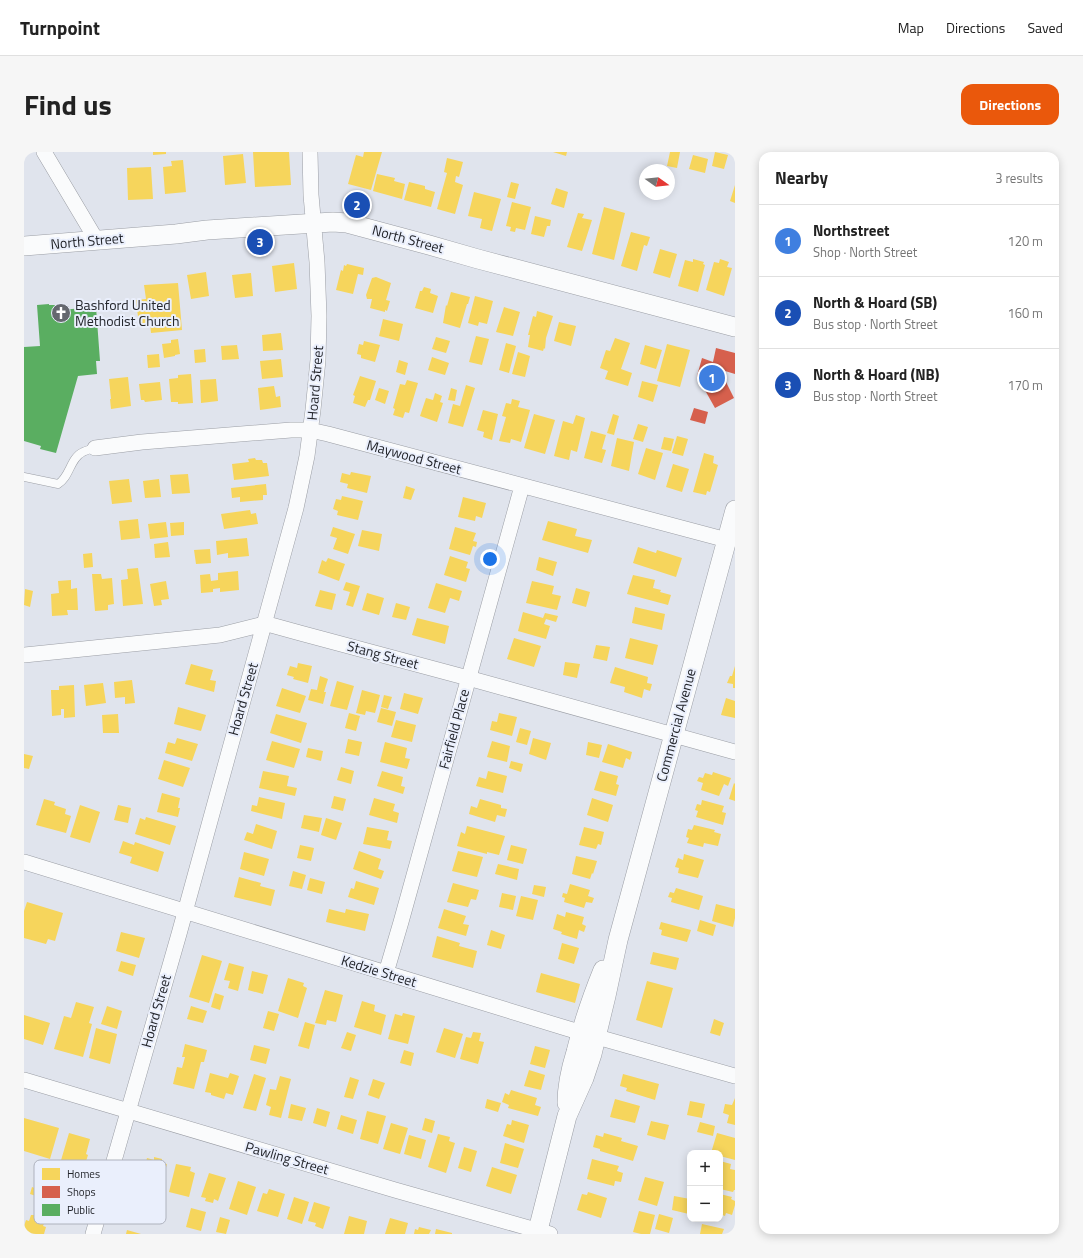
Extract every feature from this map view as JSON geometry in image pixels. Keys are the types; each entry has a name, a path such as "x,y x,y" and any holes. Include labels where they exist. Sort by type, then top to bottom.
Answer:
{"street":[{"path":"44,152 97,240"},
{"name":"Hoard Street","path":"113,1160 296,508 314,410 318,360 319,316 317,262 311,195 310,152"},
{"name":"North Street","path":"24,248 207,230 333,222 347,223 735,327"},
{"name":"Maywood Street","path":"95,448 142,442 310,430 727,540"},
{"name":"Fairfield Place","path":"386,973 522,486"},
{"name":"Commercial Avenue","path":"541,1233 567,1116 567,1099 570,1077 588,1035 594,993 605,965 618,940 735,510"},
{"name":"Stang Street","path":"24,655 220,636 264,624 468,678 735,752"},
{"name":"Kedzie Street","path":"24,862 588,1035 735,1076"},
{"name":"Pawling Street","path":"24,1080 541,1233"},
{"name":"Hoard Street","path":"93,1234 96,1224"}],"lane":[{"path":"24,477 58,484 62,482 75,458 82,452 95,448"}],"building: Homes":[{"path":"153,152 166,152 166,154 153,155"},
{"path":"253,152 289,152 291,185 255,187"},
{"path":"364,152 382,152 371,190 348,184 356,155 363,157"},
{"path":"553,152 567,152 566,156"},
{"path":"670,152 680,152 677,168 675,168 675,164 667,164"},
{"path":"715,152 728,155 724,169 712,166"},
{"path":"243,154 246,183 225,185 223,156"},
{"path":"693,155 708,159 705,173 689,169"},
{"path":"447,158 463,162 459,177 456,176 455,182 463,185 455,214 437,209 447,173 444,172"},
{"path":"183,160 186,192 165,194 163,167 172,166 171,161"},
{"path":"151,167 153,199 128,200 127,168"},
{"path":"377,174 395,178 394,181 405,184 402,199 373,191"},
{"path":"409,182 425,186 425,189 435,192 431,207 404,200"},
{"path":"511,182 519,184 515,199 507,197"},
{"path":"735,185 735,203 730,201"},
{"path":"556,188 568,192 564,208 551,204"},
{"path":"474,192 501,199 492,231 480,228 482,219 468,216"},
{"path":"512,202 531,207 525,230 516,228 515,232 510,231 511,227 506,226"},
{"path":"604,207 625,213 614,260 592,254"},
{"path":"578,213 584,214 582,218 592,220 582,251 567,247"},
{"path":"535,216 551,220 550,226 547,226 544,237 531,234"},
{"path":"631,232 650,237 647,246 644,245 637,271 621,266"},
{"path":"660,249 677,254 670,278 653,273"},
{"path":"693,259 704,262 703,264 705,265 698,292 678,286 685,260 693,262"},
{"path":"720,259 729,262 727,267 732,268 724,296 706,290 714,262 719,263"},
{"path":"294,263 297,289 275,292 272,266"},
{"path":"347,264 364,268 363,275 358,274 353,294 336,290 341,270 343,271 344,265 346,266"},
{"path":"206,272 209,296 191,299 187,275"},
{"path":"251,273 253,296 235,298 232,275"},
{"path":"376,277 391,283 386,300 390,301 387,311 385,310 385,312 370,308 372,299 367,299 366,295 372,278"},
{"path":"178,283 182,330 151,333 150,324 139,325 136,300 146,299 144,285"},
{"path":"424,287 431,289 430,293 438,296 433,313 415,308 420,291 422,291"},
{"path":"451,292 470,297 460,328 443,323 446,305 447,306"},
{"path":"475,296 493,301 487,324 479,322 478,326 468,323"},
{"path":"504,307 520,312 513,336 496,332"},
{"path":"537,311 553,316 546,338 545,349 544,348 543,351 528,347 530,335 528,335 533,316 536,317"},
{"path":"383,319 403,324 399,341 379,336"},
{"path":"559,322 576,326 571,346 554,341"},
{"path":"281,333 283,350 263,351 262,335"},
{"path":"476,336 489,339 482,365 469,362"},
{"path":"436,337 450,341 446,353 432,349"},
{"path":"615,338 630,343 621,369 632,373 628,386 605,379 608,371 600,368 606,350 610,351"},
{"path":"178,339 180,354 164,358 162,344 171,343 171,340"},
{"path":"364,341 380,345 375,362 361,358 361,355 357,354 359,344 363,345"},
{"path":"506,343 516,346 509,373 499,370"},
{"path":"667,344 690,350 680,387 657,381"},
{"path":"237,345 239,359 222,360 221,346"},
{"path":"645,345 662,350 656,369 640,364"},
{"path":"205,349 206,362 195,363 194,350"},
{"path":"518,352 530,356 525,377 512,374"},
{"path":"159,354 160,367 148,368 147,355"},
{"path":"432,357 449,363 445,375 428,370"},
{"path":"281,359 283,377 262,379 260,361"},
{"path":"399,360 408,363 405,375 396,372"},
{"path":"191,374 193,403 178,404 178,402 171,402 169,379 178,378 178,375"},
{"path":"360,376 376,381 370,400 368,400 365,407 353,403 355,396 353,395"},
{"path":"128,377 131,406 111,409 109,379"},
{"path":"216,379 218,401 201,403 200,380"},
{"path":"407,380 418,383 409,413 405,412 403,418 393,415 395,409 393,408 400,384 405,385"},
{"path":"642,381 658,385 653,402 638,397"},
{"path":"160,382 162,400 145,402 144,400 141,400 139,384"},
{"path":"466,385 475,388 463,427 448,423 453,404 460,406"},
{"path":"274,386 276,397 280,396 281,407 260,410 258,388"},
{"path":"379,388 389,391 385,404 375,400"},
{"path":"451,388 457,390 455,401 448,400"},
{"path":"435,393 442,396 440,402 443,403 437,422 420,416 426,398 433,400"},
{"path":"512,399 520,401 518,407 530,410 521,442 511,439 510,443 499,441 506,417 502,416 506,403 511,404"},
{"path":"483,410 498,414 492,440 483,437 484,432 477,430"},
{"path":"534,414 555,420 545,454 524,448"},
{"path":"613,414 619,416 614,435 607,433"},
{"path":"576,415 585,418 577,452 571,450 569,460 554,456 563,421 573,424"},
{"path":"638,424 648,427 643,442 633,439"},
{"path":"591,431 606,435 602,449 606,450 602,463 584,458"},
{"path":"677,436 688,439 683,456 672,453"},
{"path":"664,437 674,439 671,451 661,449"},
{"path":"617,438 634,442 629,471 611,466"},
{"path":"646,448 663,453 655,480 638,474"},
{"path":"704,453 714,456 713,463 718,465 710,492 707,491 706,495 693,492"},
{"path":"255,458 256,460 262,460 263,463 267,463 269,476 234,480 232,464 249,462 248,459"},
{"path":"673,464 689,469 682,492 666,487"},
{"path":"351,472 371,476 367,493 347,488 348,484 340,482 342,473 350,475"},
{"path":"188,474 190,493 172,494 170,475"},
{"path":"129,479 132,502 112,504 109,481"},
{"path":"159,479 161,497 145,498 143,481"},
{"path":"266,484 267,495 263,495 263,500 240,502 240,497 232,498 231,488"},
{"path":"406,486 415,489 411,500 403,498"},
{"path":"342,496 363,501 358,520 337,515 338,511 333,509 336,499 341,500"},
{"path":"463,497 486,503 482,518 476,516 475,521 458,517"},
{"path":"250,510 251,514 256,513 258,524 224,529 221,514"},
{"path":"138,519 140,538 121,540 119,521"},
{"path":"548,521 577,529 575,536 592,540 588,553 542,540"},
{"path":"166,522 168,537 150,539 148,524"},
{"path":"184,522 184,535 171,536 170,523"},
{"path":"333,527 355,534 348,554 333,549 337,538 330,536"},
{"path":"455,527 476,533 473,541 477,542 476,547 473,546 470,555 449,549"},
{"path":"362,530 382,534 379,551 358,546"},
{"path":"247,538 249,556 228,558 228,553 217,555 216,541"},
{"path":"168,542 170,557 155,558 154,544"},
{"path":"638,547 656,553 657,550 682,558 676,577 633,563"},
{"path":"210,549 211,563 196,564 194,550"},
{"path":"92,553 93,567 84,568 83,554"},
{"path":"450,556 468,562 466,568 470,569 466,582 444,575"},
{"path":"539,557 557,562 553,576 536,570"},
{"path":"328,558 345,564 339,581 318,573 322,560 326,562"},
{"path":"138,568 143,604 123,606 121,580 128,579 127,569"},
{"path":"238,571 239,590 220,592 220,588 213,589 213,592 201,593 200,575 210,574 211,581 218,580 218,573"},
{"path":"92,574 101,574 102,579 112,578 114,604 108,605 108,610 95,611"},
{"path":"633,575 655,580 653,588 671,595 668,605 627,594"},
{"path":"71,580 71,589 77,588 78,610 67,610 68,615 52,616 51,594 59,593 58,581"},
{"path":"166,581 169,599 161,600 162,605 154,606 150,584"},
{"path":"532,581 554,586 552,594 561,596 557,610 526,603"},
{"path":"346,582 360,586 353,607 346,605 350,592 343,590"},
{"path":"436,583 462,591 459,601 450,598 445,613 428,608"},
{"path":"576,588 590,592 586,607 572,603"},
{"path":"25,589 33,591 30,607 24,605"},
{"path":"320,590 336,594 332,610 315,606"},
{"path":"367,593 384,598 379,615 362,610"},
{"path":"396,603 410,607 406,620 392,617"},
{"path":"635,607 665,614 662,630 632,623"},
{"path":"523,612 543,618 545,613 558,616 556,622 546,619 544,624 550,626 546,639 518,631"},
{"path":"417,618 449,626 445,644 412,635"},
{"path":"514,638 541,646 534,667 507,659"},
{"path":"630,638 658,645 653,665 625,658"},
{"path":"596,645 610,647 607,661 593,658"},
{"path":"565,662 580,664 577,678 563,675"},
{"path":"298,663 312,666 308,683 293,679 294,677 287,675 290,666 297,668"},
{"path":"191,664 213,670 210,680 216,681 214,692 185,684"},
{"path":"735,666 735,688 733,688 733,684 727,683 730,676 732,676"},
{"path":"615,667 648,677 647,683 652,684 650,691 644,689 642,698 624,692 625,687 610,683"},
{"path":"320,676 328,679 324,692 326,692 323,704 308,700 311,689 317,690"},
{"path":"132,680 135,703 125,704 125,697 115,698 114,682"},
{"path":"337,681 354,686 347,710 330,706"},
{"path":"103,683 106,703 86,706 84,685"},
{"path":"74,685 75,717 64,718 64,709 61,709 61,715 52,716 51,690 59,690 59,686"},
{"path":"282,688 306,696 300,713 276,706"},
{"path":"362,690 380,695 375,713 366,711 365,715 356,713"},
{"path":"404,693 423,698 418,714 400,709"},
{"path":"384,695 392,697 388,709 381,707"},
{"path":"726,698 735,701 735,718 721,715"},
{"path":"178,707 206,715 201,731 174,724"},
{"path":"381,708 396,712 392,726 377,722"},
{"path":"349,713 360,716 356,731 345,728"},
{"path":"499,713 517,717 512,736 490,730 492,721 497,722"},
{"path":"118,714 119,733 103,733 102,715"},
{"path":"276,714 307,723 301,743 270,733"},
{"path":"396,720 416,725 412,742 391,737"},
{"path":"520,728 531,731 527,745 516,742"},
{"path":"177,738 198,744 192,761 165,753 168,742 175,744"},
{"path":"533,738 551,743 546,760 529,754"},
{"path":"348,739 362,742 359,756 345,753"},
{"path":"272,741 300,749 294,768 266,760"},
{"path":"492,741 510,746 507,762 487,757"},
{"path":"385,742 407,748 405,758 410,759 407,769 380,762"},
{"path":"588,742 602,745 599,758 586,755"},
{"path":"608,744 632,752 630,760 626,758 623,768 602,762"},
{"path":"308,748 323,751 321,761 306,757"},
{"path":"24,754 33,756 29,769 24,768"},
{"path":"164,760 190,768 183,787 158,779"},
{"path":"511,761 523,764 521,772 509,768"},
{"path":"341,767 354,771 351,784 337,780"},
{"path":"263,771 289,776 287,786 297,788 295,796 259,788"},
{"path":"382,771 403,777 401,786 405,787 403,794 377,786"},
{"path":"488,771 507,776 503,793 476,786 479,777 486,779"},
{"path":"600,771 618,776 616,784 619,785 616,796 594,790"},
{"path":"713,772 731,778 728,786 724,784 719,796 701,790 703,783 697,781 699,777 703,778 705,773 712,775"},
{"path":"734,783 735,784 735,801 729,799"},
{"path":"162,793 180,798 178,817 157,812"},
{"path":"334,796 346,799 343,811 331,808"},
{"path":"259,797 285,803 282,819 251,811 252,805 257,806"},
{"path":"374,798 395,804 393,811 399,813 397,823 369,815"},
{"path":"592,798 613,805 608,822 587,815"},
{"path":"44,799 55,802 54,805 66,809 65,814 71,816 66,833 36,825"},
{"path":"480,799 501,805 501,808 507,809 505,817 497,815 495,822 469,814 471,806 477,808"},
{"path":"702,800 724,806 722,812 726,813 723,825 696,817 698,811 695,810 697,804 701,805"},
{"path":"80,805 100,812 90,843 70,837"},
{"path":"118,805 131,808 128,823 114,820"},
{"path":"304,815 322,818 319,832 301,828"},
{"path":"146,817 176,826 170,845 135,834 140,818 145,820"},
{"path":"326,818 342,823 336,840 321,835"},
{"path":"256,824 277,831 272,849 244,840 247,832 253,834"},
{"path":"694,825 715,830 714,832 721,834 718,846 704,843 703,847 687,843 689,838 686,837 688,829 692,830"},
{"path":"467,826 505,836 499,855 487,852 487,854 457,846 461,832 465,834"},
{"path":"367,827 389,831 387,840 392,841 390,849 363,844"},
{"path":"584,827 604,832 601,845 598,844 596,849 579,845"},
{"path":"123,841 134,845 135,842 164,852 158,872 130,863 132,857 119,853"},
{"path":"300,845 314,848 311,861 297,858"},
{"path":"511,845 527,849 523,864 507,860"},
{"path":"359,851 381,859 378,869 384,871 381,879 353,869"},
{"path":"458,851 483,857 477,877 452,871"},
{"path":"244,852 269,859 264,876 240,869"},
{"path":"684,854 704,860 698,878 678,873 679,868 675,867 678,858 683,860"},
{"path":"576,856 597,861 590,879 572,874"},
{"path":"498,864 519,869 517,880 495,874"},
{"path":"293,871 306,875 302,889 289,886"},
{"path":"239,877 261,883 260,886 275,890 271,906 234,897"},
{"path":"310,878 325,882 322,894 307,890"},
{"path":"356,881 379,888 374,905 348,897 351,888 354,889"},
{"path":"453,883 479,890 476,900 471,899 468,907 447,902"},
{"path":"570,884 590,890 588,896 594,898 592,903 586,902 584,908 564,902 565,898 562,897 563,893 567,894"},
{"path":"534,885 546,887 544,897 532,894"},
{"path":"676,888 703,896 699,910 671,902 672,898 668,897 670,892 674,893"},
{"path":"502,893 516,896 513,910 499,907"},
{"path":"521,896 538,900 533,920 516,916"},
{"path":"27,902 63,913 55,941 48,939 46,944 24,938 24,911"},
{"path":"716,904 735,909 733,927 712,921"},
{"path":"329,909 345,913 346,909 369,914 365,931 326,922"},
{"path":"444,909 466,916 463,924 469,925 466,936 438,928"},
{"path":"566,912 584,917 582,924 586,926 584,932 579,930 577,939 561,934 562,932 553,929 557,914 565,917"},
{"path":"700,920 716,925 713,936 697,931"},
{"path":"661,922 691,930 687,942 661,935 662,930 659,929"},
{"path":"491,930 505,935 501,949 487,945"},
{"path":"121,932 145,938 139,958 116,951"},
{"path":"437,936 460,943 459,946 477,951 473,968 432,957"},
{"path":"562,943 579,948 574,964 558,959"},
{"path":"653,952 679,958 676,970 650,964"},
{"path":"202,955 222,961 209,1003 189,997"},
{"path":"121,961 136,965 133,976 118,971"},
{"path":"229,963 244,967 238,991 228,988 230,981 224,980"},
{"path":"252,971 268,975 263,994 248,990"},
{"path":"541,973 580,984 575,1003 536,992"},
{"path":"288,978 304,983 303,986 307,988 298,1018 278,1011"},
{"path":"647,981 673,988 662,1028 636,1020"},
{"path":"325,990 343,995 336,1022 327,1020 326,1025 315,1023"},
{"path":"215,993 224,996 220,1010 211,1007"},
{"path":"362,1001 375,1005 374,1011 386,1015 381,1035 354,1027"},
{"path":"76,1002 94,1007 89,1023 92,1024 83,1057 54,1049 64,1016 71,1018"},
{"path":"107,1006 122,1011 117,1029 101,1024"},
{"path":"191,1006 207,1011 203,1023 187,1019"},
{"path":"268,1011 279,1014 274,1031 263,1028"},
{"path":"403,1013 415,1016 408,1044 388,1039 395,1014 402,1016"},
{"path":"24,1015 50,1023 43,1045 24,1039"},
{"path":"714,1019 724,1023 720,1036 710,1033"},
{"path":"305,1022 315,1025 309,1049 298,1046"},
{"path":"96,1028 117,1034 110,1064 89,1058"},
{"path":"444,1028 463,1034 455,1058 436,1052"},
{"path":"347,1032 356,1035 351,1051 341,1048"},
{"path":"473,1032 481,1033 479,1041 484,1042 478,1064 460,1059 466,1037 471,1038"},
{"path":"185,1044 207,1050 204,1062 201,1062 194,1089 173,1084 177,1067 182,1068 185,1057 182,1057"},
{"path":"254,1045 270,1049 266,1064 250,1060"},
{"path":"535,1046 550,1050 545,1068 530,1064"},
{"path":"404,1050 414,1053 411,1066 400,1063"},
{"path":"529,1070 545,1075 541,1090 524,1086"},
{"path":"210,1073 228,1078 230,1073 239,1076 233,1095 226,1093 224,1099 205,1092"},
{"path":"254,1074 266,1078 256,1111 243,1108"},
{"path":"623,1074 659,1084 655,1100 626,1091 627,1088 620,1086"},
{"path":"280,1076 291,1079 281,1118 269,1115 271,1107 266,1105 270,1089 276,1090"},
{"path":"350,1077 359,1080 353,1099 344,1097"},
{"path":"373,1079 385,1083 379,1099 368,1095"},
{"path":"511,1090 537,1098 535,1105 541,1107 538,1116 508,1108 509,1105 502,1102 505,1093 509,1095"},
{"path":"735,1098 735,1125 727,1123 729,1115 723,1113 725,1104 732,1105"},
{"path":"487,1099 501,1103 498,1112 485,1108"},
{"path":"615,1099 640,1106 635,1123 610,1117"},
{"path":"690,1101 705,1104 702,1118 687,1115"},
{"path":"291,1104 306,1108 302,1121 288,1118"},
{"path":"317,1108 330,1112 326,1127 313,1123"},
{"path":"367,1111 386,1116 378,1144 360,1139"},
{"path":"341,1115 357,1120 353,1134 337,1129"},
{"path":"24,1118 59,1128 50,1159 24,1151"},
{"path":"425,1118 435,1121 432,1133 422,1130"},
{"path":"512,1120 529,1125 524,1143 503,1136 507,1124 511,1125"},
{"path":"651,1121 669,1125 665,1140 647,1135"},
{"path":"700,1122 715,1126 713,1136 697,1132"},
{"path":"391,1123 408,1128 400,1154 383,1149"},
{"path":"69,1133 90,1139 86,1154 88,1155 86,1160 61,1160"},
{"path":"604,1133 622,1138 621,1141 638,1146 633,1161 600,1151 600,1149 593,1147 596,1135 603,1137"},
{"path":"717,1133 735,1138 735,1160 723,1157 723,1150 712,1150"},
{"path":"438,1134 450,1137 449,1141 455,1143 446,1173 428,1167"},
{"path":"409,1135 426,1140 421,1159 404,1154"},
{"path":"505,1143 524,1149 518,1168 500,1163"},
{"path":"464,1147 477,1151 471,1172 458,1168"},
{"path":"154,1157 162,1159 162,1160 154,1160"},
{"path":"592,1159 619,1166 617,1171 623,1173 621,1182 615,1181 614,1186 587,1179"},
{"path":"723,1162 731,1164 730,1169 735,1170 735,1190 733,1192 723,1190"},
{"path":"176,1164 191,1167 190,1171 195,1173 189,1197 169,1192"},
{"path":"492,1167 517,1175 511,1194 486,1186"},
{"path":"209,1173 226,1178 218,1201 214,1199 213,1203 205,1201 206,1198 201,1197"},
{"path":"645,1177 664,1182 657,1206 638,1200"},
{"path":"238,1181 256,1187 247,1215 229,1209"},
{"path":"32,1187 34,1188 34,1195 30,1194"},
{"path":"269,1189 285,1194 278,1217 257,1211 263,1193 267,1194"},
{"path":"588,1192 607,1198 601,1218 577,1210 582,1194 587,1195"},
{"path":"723,1195 732,1197 731,1199 735,1201 732,1215 726,1213 725,1216 723,1215"},
{"path":"674,1196 687,1198 687,1214 672,1210"},
{"path":"294,1197 309,1202 302,1224 287,1219"},
{"path":"314,1202 330,1207 323,1229 315,1226 316,1223 308,1221"},
{"path":"191,1208 206,1212 201,1231 186,1227"},
{"path":"639,1211 655,1215 650,1234 633,1232"},
{"path":"659,1214 673,1218 669,1233 655,1229"},
{"path":"31,1215 34,1215 34,1224 44,1224 43,1226 46,1227 44,1234 24,1234 26,1220 29,1221"},
{"path":"349,1216 367,1221 364,1234 344,1234"},
{"path":"220,1217 230,1220 226,1234 216,1232"},
{"path":"390,1218 408,1223 405,1234 385,1234"},
{"path":"702,1224 724,1229 722,1234 700,1234"},
{"path":"419,1227 431,1230 429,1234 414,1234 415,1229 418,1230"},
{"path":"436,1229 452,1233 452,1234 435,1234"},
{"path":"127,1230 141,1234 126,1234"}],"building: Shops":[{"path":"716,348 735,353 735,374 725,371 723,372 727,379 725,380 734,398 715,408 697,376 702,358 713,362"},
{"path":"694,408 708,412 705,424 690,420"}],"building: Public":[{"path":"37,305 58,305 60,310 96,307 100,361 96,361 97,374 78,376 56,453 40,449 41,446 24,441 24,347 40,346"}],"place":[{"name":"North & Hoard (SB)","path":"357,205"},
{"name":"North & Hoard (NB)","path":"260,242"},
{"name":"Bashford United Methodist Church","path":"61,313"},
{"name":"Northstreet","path":"712,378"}]}
